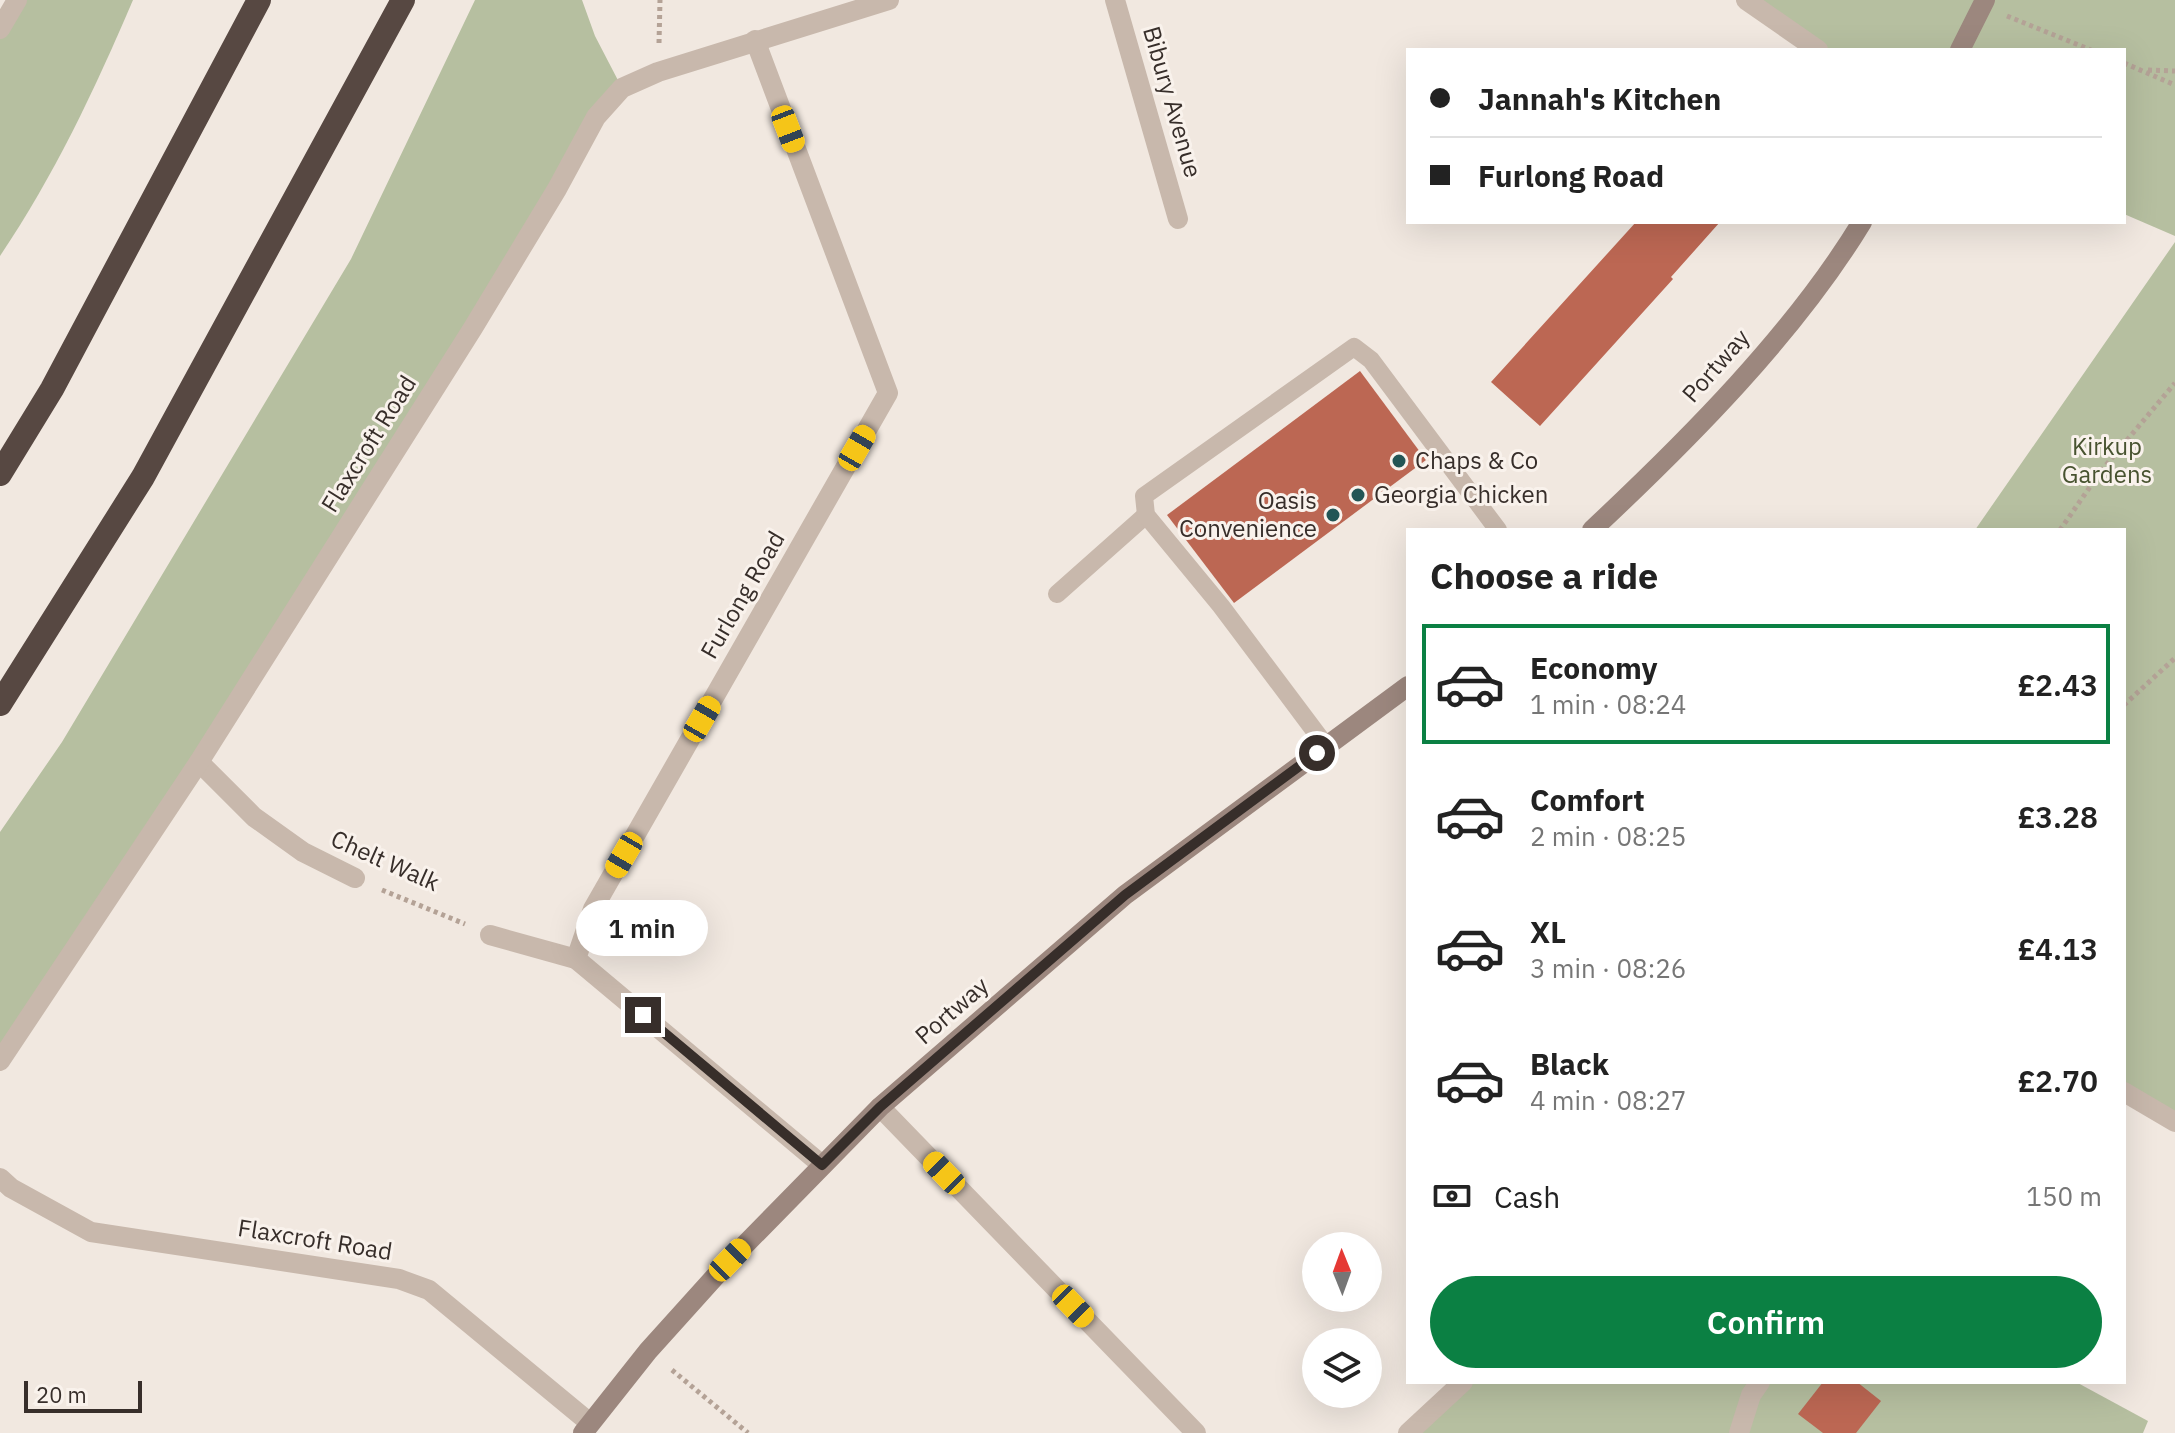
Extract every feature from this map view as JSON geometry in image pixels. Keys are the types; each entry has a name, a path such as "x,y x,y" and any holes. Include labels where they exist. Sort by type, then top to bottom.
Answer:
{"highway":[{"path":"0,474 52,389 259,0"},
{"path":"0,704 143,477 403,0"}],"street":[{"path":"0,29 17,0"},
{"name":"Flaxcroft Road","path":"0,1061 199,762 473,328 557,189 596,117 622,88 658,72 889,0"},
{"name":"Bibury Avenue","path":"1115,0 1178,219"},
{"path":"1746,0 1815,48"},
{"path":"1961,48 1984,3"},
{"name":"Furlong Road","path":"576,959 593,909 888,393 755,40"},
{"name":"Portway","path":"1594,528 1692,434 1832,271 1861,224"},
{"name":"Portway","path":"586,1428 648,1351 730,1260 880,1107 1125,895 1406,687"},
{"name":"Chelt Walk","path":"199,762 254,817 303,852 355,878"},
{"path":"490,935 576,959 822,1165"},
{"path":"2126,1093 2175,1122"},
{"path":"880,1107 1196,1433"},
{"name":"Flaxcroft Road","path":"0,1178 11,1188 91,1232 399,1279 429,1290 586,1428"},
{"path":"1408,1433 1461,1384"},
{"path":"1739,1433 1751,1395 1759,1384"}],"lane":[{"path":"1326,746 1221,606 1146,515 1144,496 1354,347 1371,360 1497,528"},
{"path":"1057,594 1146,515"}],"path":[{"path":"658,72 660,0"},
{"path":"1984,3 2086,48"},
{"path":"2126,64 2175,85"},
{"path":"2143,70 2175,71"},
{"path":"2061,528 2101,471 2175,383"},
{"path":"2126,703 2175,658"},
{"name":"Chelt Walk","path":"355,878 490,935"},
{"path":"648,1351 748,1433"}],"green space":[{"path":"17,0 133,0 72,131 0,256 0,29"},
{"path":"475,0 582,0 595,36 622,88 0,1061 0,832 62,742 351,259"},
{"path":"1746,0 2175,0 2175,236 2126,215 2126,48 1815,48"},
{"name":"Kirkup Gardens","path":"2175,242 2175,1122 2126,1093 2126,528 1976,528"},
{"path":"1461,1384 2080,1384 2148,1421 2143,1433 1408,1433"}],"building":[{"path":"1634,224 1718,224 1671,277 1673,279 1540,426 1491,382"},
{"path":"1360,371 1426,460 1234,603 1167,515"},
{"path":"1821,1384 1860,1384 1881,1401 1856,1433 1823,1433 1798,1414"}],"place":[{"name":"Chaps & Co","path":"1399,461"},
{"name":"Georgia Chicken","path":"1358,495"},
{"name":"Oasis Convenience","path":"1333,515"}],"route":[{"path":"643,1015 822,1165 880,1107 1125,895 1317,753"}]}
